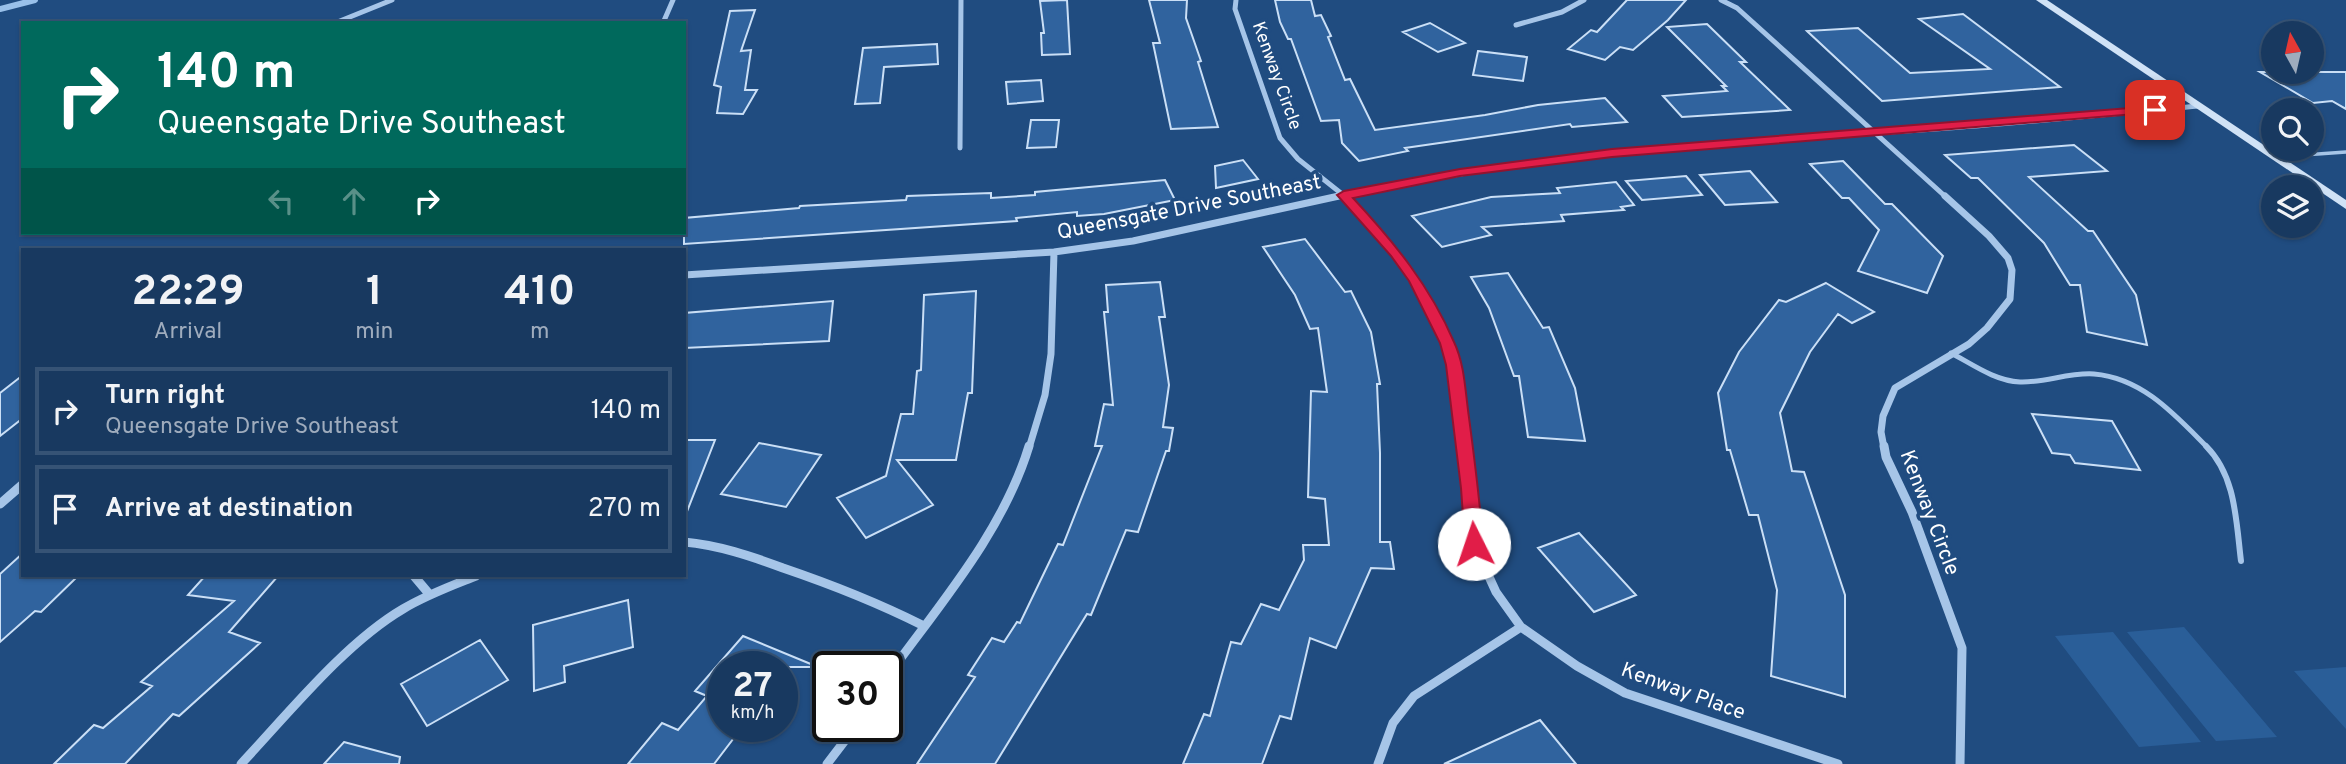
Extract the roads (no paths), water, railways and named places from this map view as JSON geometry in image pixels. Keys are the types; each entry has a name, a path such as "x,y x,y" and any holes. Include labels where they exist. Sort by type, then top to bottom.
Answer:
{"street":[{"path":"340,21 392,0"},
{"path":"664,21 673,0"},
{"path":"960,148 961,0"},
{"name":"Kenway Circle","path":"1236,0 1235,9 1267,99 1269,112 1280,138 1298,159"},
{"path":"1516,25 1562,12 1584,0"},
{"name":"Kenway Circle","path":"1721,0 1737,8 1989,236 2008,258 2012,270 2010,299 1987,328 1969,344 1895,388 1883,416 1881,432 1886,457 1912,512 1962,648 1960,764"},
{"path":"2041,0 2261,148"},
{"name":"Queensgate Drive Southeast","path":"686,275 1054,252 1198,228 1344,195 1520,164 1793,137 1875,133 2198,106"},
{"name":"Kenway Place","path":"1298,159 1344,195 1396,253 1416,281 1447,343 1454,365 1470,488 1474,544 1496,592 1521,627 1577,666 1625,693 1838,764"},
{"path":"2280,161 2346,205"},
{"path":"903,653 979,550 1020,476 1045,395 1051,354 1054,252"},
{"path":"0,504 21,486"},
{"path":"686,542 707,544 862,595 922,625"},
{"path":"415,577 430,595"},
{"path":"241,764 382,623 430,595 474,577"},
{"path":"1378,764 1388,734 1401,711 1414,696 1433,680 1454,670 1521,627"},
{"path":"827,764 844,742"}],"lane":[{"path":"2324,154 2346,152"},
{"path":"1951,354 1999,378 2019,382 2094,374 2117,380 2157,397 2213,453 2233,492 2241,561"}],"waterway":[{"path":"0,9 35,0"}]}
